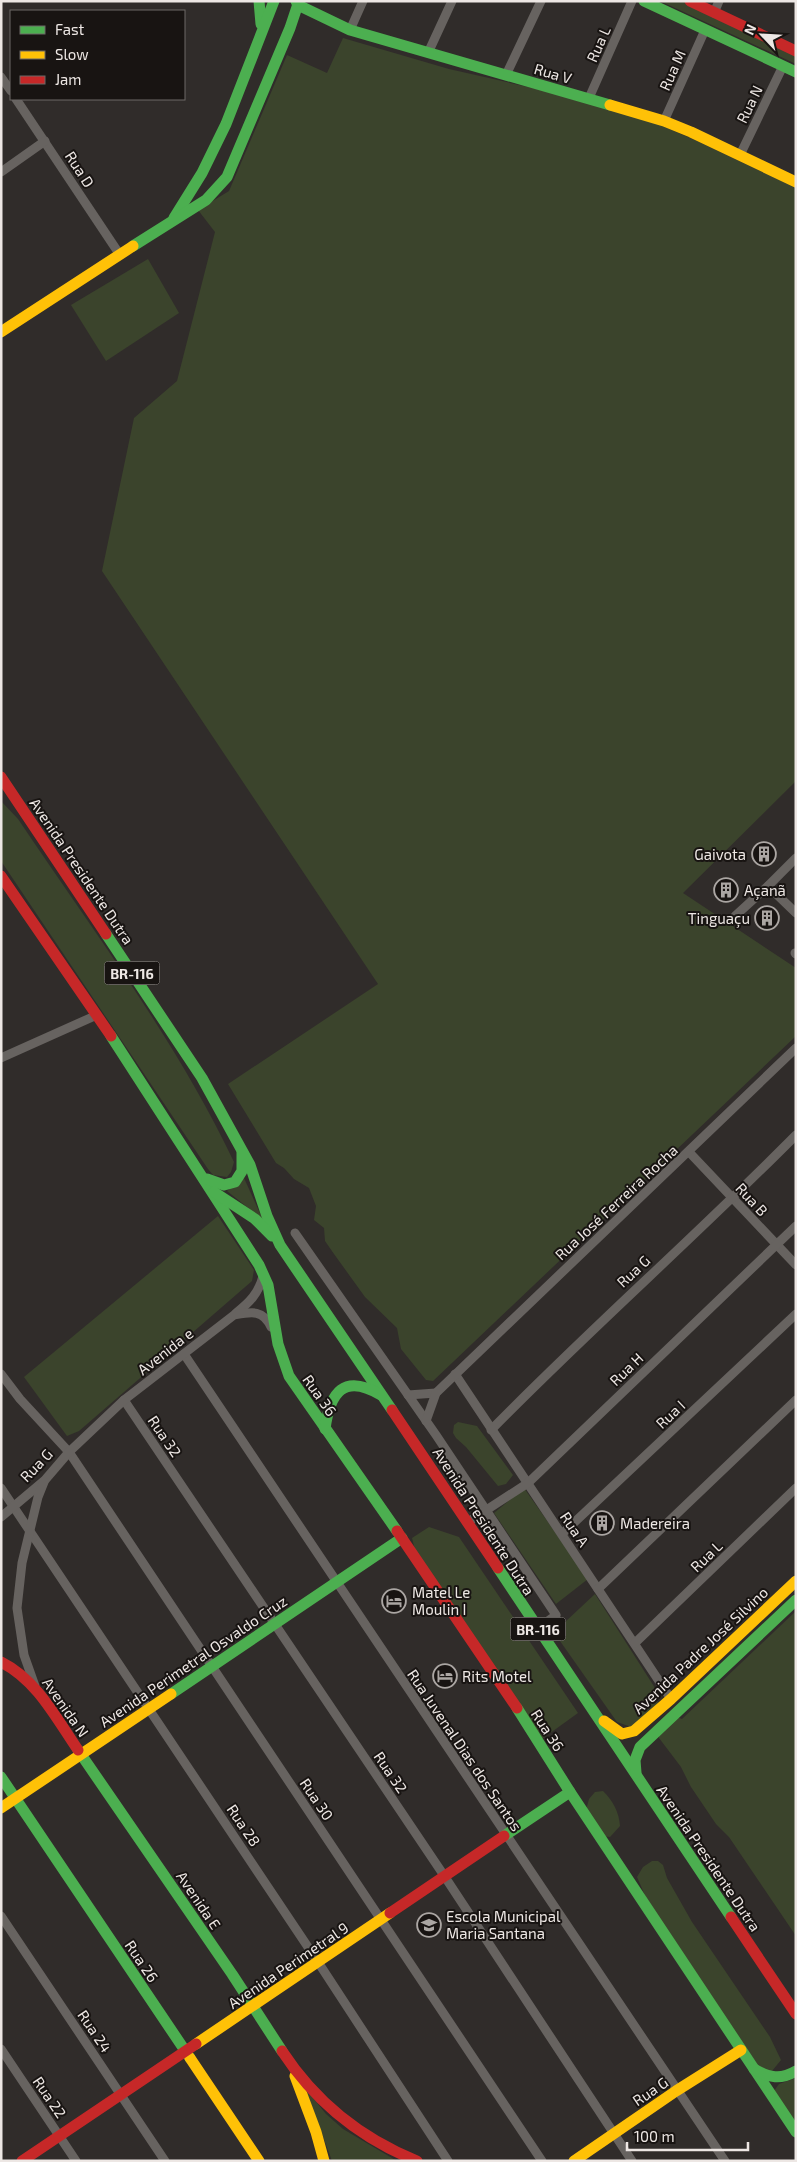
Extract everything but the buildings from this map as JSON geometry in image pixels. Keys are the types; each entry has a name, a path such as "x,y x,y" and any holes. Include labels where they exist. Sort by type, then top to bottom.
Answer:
{"main road":[{"path":"259,1 261,29"},
{"path":"172,221 185,202 240,92 261,29 274,1"},
{"path":"644,1 796,72"},
{"path":"690,1 795,47"},
{"path":"1,332 172,221 196,208 221,186 227,179 240,148 297,3"},
{"name":"Rua V","path":"297,3 350,30 664,121 796,182"},
{"path":"218,139 221,149 227,153 240,148"},
{"name":"Avenida Presidente Dutra","path":"1,777 202,1078 250,1165 267,1216 280,1245"},
{"path":"1,792 17,801"},
{"name":"Avenida Presidente Dutra","path":"1,876 97,1015 210,1190 255,1219 280,1245 468,1522 537,1629 796,2014"},
{"path":"201,1175 223,1186 232,1184 240,1177 243,1169 242,1149"},
{"name":"Rua 36","path":"210,1190 264,1274 268,1285 278,1344 288,1376 402,1538 542,1746 570,1792 796,2132"},
{"path":"325,1429 327,1409 340,1389 351,1385 363,1385 383,1396"},
{"name":"Avenida Perimetral Osvaldo Cruz","path":"1,1808 337,1584 402,1538"},
{"name":"Avenida Padre José Silvino","path":"596,1716 622,1734 634,1731 671,1699 796,1581"},
{"name":"Avenida Padre José Silvino","path":"639,1779 634,1767 635,1757 640,1747 796,1600"},
{"name":"Avenida N","path":"1,1662 13,1668 36,1687 81,1754"},
{"name":"Avenida E","path":"81,1754 254,2006 290,2065"},
{"name":"Rua 26","path":"1,1777 259,2161"},
{"name":"Avenida Perimetral 9","path":"22,2161 570,1792"},
{"name":"Rua G","path":"573,2160 741,2050"},
{"path":"290,2065 310,2113 324,2161"},
{"path":"290,2065 323,2104 345,2121 368,2138 416,2161"},
{"path":"754,2070 764,2076 778,2079 796,2071"}],"street":[{"path":"350,30 363,1"},
{"path":"428,53 452,1"},
{"path":"506,75 541,1"},
{"name":"Rua L","path":"589,98 632,1"},
{"path":"714,13 719,1"},
{"name":"Rua M","path":"664,121 705,30"},
{"name":"Rua N","path":"740,155 783,66"},
{"path":"1,76 10,90"},
{"name":"Rua D","path":"17,100 120,255"},
{"path":"1,172 45,141"},
{"path":"736,916 796,858"},
{"path":"768,886 796,914"},
{"path":"1,1058 97,1015"},
{"name":"Rua José Ferreira Rocha","path":"436,1393 796,1048"},
{"name":"Rua G","path":"491,1430 547,1373 733,1199 796,1135"},
{"name":"Rua B","path":"689,1152 796,1265"},
{"name":"Rua H","path":"468,1522 528,1483 796,1226"},
{"path":"295,1233 426,1421 556,1615 537,1629"},
{"name":"Avenida e","path":"69,1452 124,1400 234,1315 255,1296 264,1274"},
{"path":"234,1315 249,1312 257,1313 267,1318 278,1344"},
{"name":"Rua I","path":"562,1533 796,1314"},
{"name":"Rua Juvenal Dias dos Santos","path":"184,1354 676,2091 725,2161"},
{"name":"Rua 30","path":"1,1374 20,1399 69,1452 542,2161"},
{"name":"Rua A","path":"455,1374 671,1699"},
{"path":"408,1395 436,1393 426,1421"},
{"name":"Rua 32","path":"124,1400 445,1877 632,2161"},
{"path":"598,1589 796,1400"},
{"name":"Rua G","path":"1,1517 45,1480 69,1452"},
{"path":"36,1687 24,1655 17,1608 22,1563 45,1480"},
{"name":"Rua 28","path":"1,1488 15,1506 318,1962 448,2161"},
{"name":"Rua L","path":"635,1643 796,1488"},
{"name":"Rua 24","path":"1,1916 165,2161"},
{"name":"Rua 22","path":"1,2049 76,2161"}],"green space":[{"path":"660,1 687,1 796,52 796,64"},
{"path":"343,38 449,69 537,89 651,121 796,188 796,781 683,893 796,968 796,1036 433,1381 426,1380 401,1349 397,1328 365,1297 325,1241 324,1228 314,1220 316,1206 309,1188 294,1179 284,1168 276,1163 228,1084 378,984 102,571 134,418 177,381 215,232 198,210 229,191 287,55 327,73"},
{"path":"148,259 179,313 106,361 71,305"},
{"path":"1,801 18,819 160,1029 211,1117 234,1162 231,1172 227,1177 213,1175 208,1169 1,861"},
{"path":"244,1178 263,1220 227,1191"},
{"path":"218,1216 254,1270 252,1281 79,1431 67,1436 24,1377"},
{"path":"458,1422 477,1426 513,1475 506,1484 498,1486 466,1447 456,1438 453,1433 454,1425"},
{"path":"524,1488 588,1579 556,1604 494,1513"},
{"path":"429,1527 459,1537 578,1713 542,1739 416,1554 412,1538"},
{"path":"595,1594 655,1688 658,1703 634,1728 617,1722 560,1641 564,1623"},
{"path":"796,1611 796,1936 729,1837 716,1824 691,1787 681,1767 659,1738 659,1732 674,1716 682,1719"},
{"path":"603,1791 615,1807 620,1826 610,1837 602,1836 585,1814 589,1799 595,1792"},
{"path":"652,1861 658,1861 663,1865 667,1878 692,1922 770,2037 781,2060 772,2071 762,2071 654,1916 637,1877 643,1867"},
{"path":"796,2078 796,2134 774,2091 779,2084"},
{"path":"305,2088 326,2114 343,2129 397,2161 332,2161"}],"traffic: fast":[{"path":"259,1 261,24"},
{"path":"174,218 202,173 226,124 274,1"},
{"path":"296,1 298,5 350,30 610,105"},
{"path":"133,246 206,200 227,177 290,28 299,1"},
{"path":"644,1 796,72"},
{"path":"106,934 202,1078 250,1165 267,1216 280,1245 392,1410"},
{"path":"111,1036 259,1265 268,1285 278,1344 289,1376 397,1531"},
{"path":"207,1179 224,1185 235,1182 242,1171 242,1153"},
{"path":"214,1192 255,1219 272,1236"},
{"path":"325,1429 331,1405 335,1396 341,1390 348,1386 357,1386 381,1395"},
{"path":"171,1694 402,1538"},
{"path":"498,1568 731,1917"},
{"path":"636,1773 635,1760 640,1747 796,1600"},
{"path":"517,1708 570,1792 796,2132"},
{"path":"78,1750 232,1974 282,2051"},
{"path":"1,1777 190,2058"},
{"path":"504,1836 570,1792"},
{"path":"754,2069 775,2077 785,2076 796,2071"}],"traffic: slow":[{"path":"610,105 664,121 691,132 796,182"},
{"path":"1,332 133,246"},
{"path":"604,1721 622,1734 634,1731 671,1699 796,1581"},
{"path":"1,1808 171,1694"},
{"path":"196,2044 390,1913"},
{"path":"574,2161 676,2091 741,2050"},
{"path":"190,2058 259,2161"},
{"path":"295,2076 316,2132 324,2161"}],"traffic: jam":[{"path":"690,1 796,51"},
{"path":"1,777 106,934"},
{"path":"1,876 111,1036"},
{"path":"392,1410 498,1568"},
{"path":"397,1531 517,1708"},
{"path":"1,1662 14,1670 35,1689 78,1750"},
{"path":"390,1913 504,1836"},
{"path":"731,1917 796,2014"},
{"path":"22,2161 196,2044"},
{"path":"282,2051 309,2087 341,2117 358,2130 396,2152 417,2161"}],"place":[{"name":"Gaivota","path":"764,854"},
{"name":"Açanã","path":"726,890"},
{"name":"Tinguaçu","path":"767,918"},
{"name":"Madereira","path":"602,1523"},
{"name":"Matel Le Moulin I","path":"394,1601"},
{"name":"Rits Motel","path":"445,1676"},
{"name":"Escola Municipal Maria Santana","path":"429,1925"}]}
